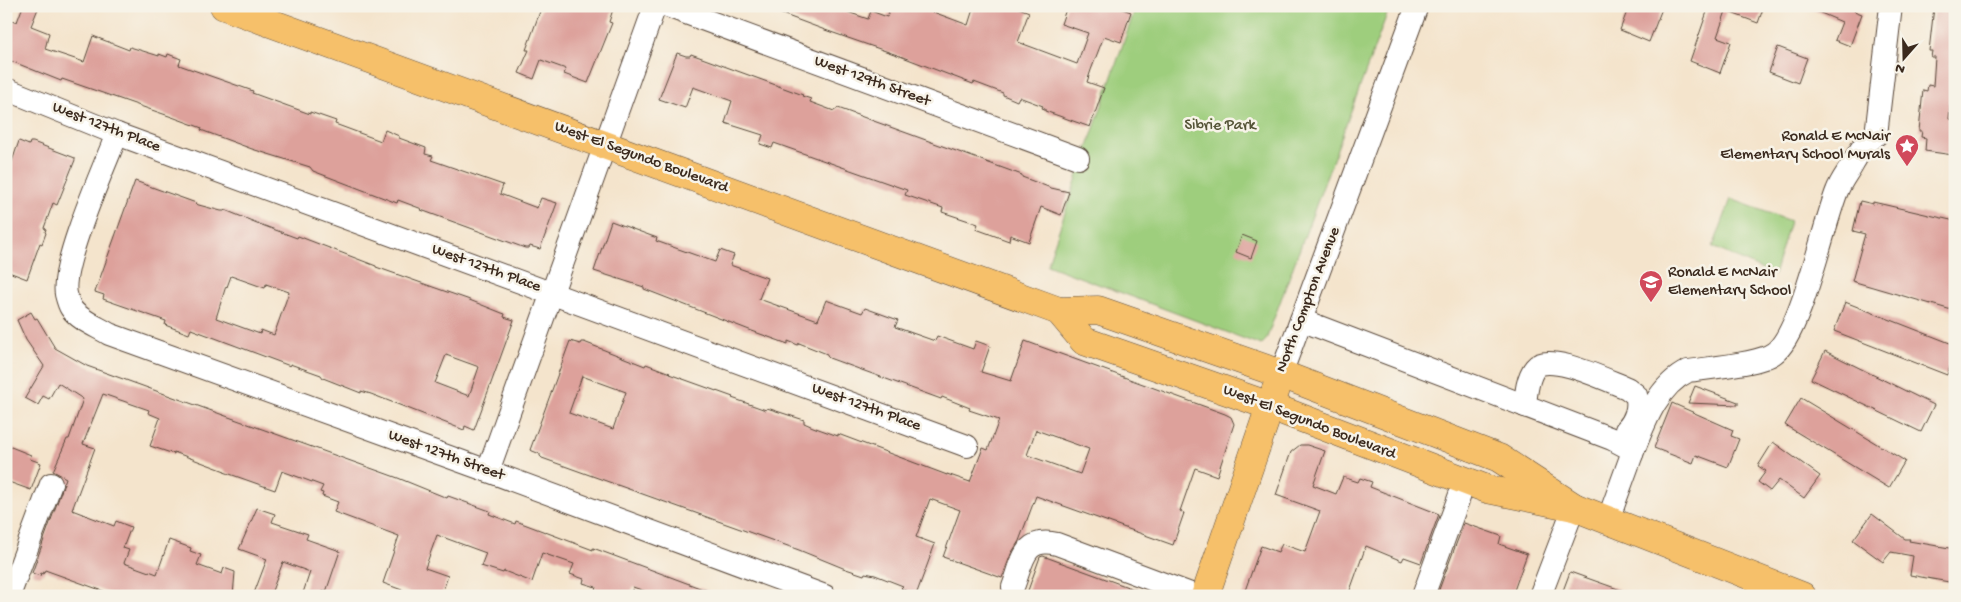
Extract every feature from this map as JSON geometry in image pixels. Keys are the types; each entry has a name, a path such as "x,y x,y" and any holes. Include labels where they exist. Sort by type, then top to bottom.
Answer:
{"main road":[{"name":"West El Segundo Boulevard","path":"224,6 1059,311 1098,310 1281,374 1499,458 1574,507"},
{"name":"West El Segundo Boulevard","path":"1059,311 1084,341 1270,406 1487,489 1574,507 1802,596"},
{"name":"North Compton Avenue","path":"1205,596 1281,374"}],"street":[{"path":"488,470 656,6"},
{"name":"West 129th Street","path":"667,6 1078,158"},
{"name":"North Compton Avenue","path":"1281,374 1417,6"},
{"path":"1608,520 1644,424 1669,383 1680,374 1688,371 1758,360 1773,354 1784,344 1798,313 1837,189 1864,145 1876,135 1892,6"},
{"name":"West 127th Place","path":"6,89 117,134 967,446"},
{"name":"West 127th Street","path":"117,134 74,247 70,264 66,293 72,309 86,320 109,334 488,470 825,596"},
{"path":"1302,320 1612,439 1627,446 1632,454"},
{"path":"1525,406 1530,378 1535,367 1545,362 1560,363 1585,372 1627,388 1636,394 1638,401 1634,420 1624,432 1612,439"},
{"path":"1423,596 1465,481"},
{"path":"10,596 51,484"},
{"path":"1540,596 1574,507"},
{"path":"1013,587 1028,550 1035,543 1045,541 1196,596"}],"green space":[{"name":"Sibrie Park","path":"1136,6 1390,6 1266,340 1261,345 1047,265"},
{"path":"1731,199 1790,221 1774,275 1713,247"}],"building":[{"path":"23,6 39,6 31,26 49,33 45,49 84,62 93,36 129,50 130,47 167,57 168,54 181,59 179,65 253,91 252,93 310,114 310,112 336,121 335,124 381,141 385,130 399,136 399,138 426,148 425,154 433,156 431,160 503,185 500,194 537,208 541,198 557,203 540,249 530,246 525,248 398,200 397,203 313,171 310,167 252,149 172,117 62,79 61,81 6,59 6,18 17,22"},
{"path":"542,6 614,6 609,22 612,23 588,83 564,74 566,69 541,60 534,79 519,73 529,50 526,50"},
{"path":"766,6 808,6 817,9 819,6 830,6 868,19 871,11 887,17 891,6 917,6 968,25 974,6 1014,6 1029,12 1018,42 1077,64 1088,33 1061,24 1067,6 1114,6 1131,12 1121,42 1104,36 1091,70 1087,82 1104,88 1090,127 1045,111 1042,108 1043,106 1019,97 1017,101 1003,95 1003,93 974,82 973,84 825,30 766,8"},
{"path":"1629,6 1663,6 1649,42 1620,30"},
{"path":"1709,6 1764,6 1758,23 1726,11 1717,37 1731,42 1720,73 1690,61"},
{"path":"1804,6 1856,6 1854,11 1862,14 1850,46 1835,40 1842,22"},
{"path":"1939,6 1955,6 1955,77 1949,119 1955,120 1953,155 1925,151 1926,138 1921,137 1922,131 1919,131 1923,90 1927,91 1928,85 1933,86 1935,57 1931,57 1932,51 1929,51 1934,7 1939,8"},
{"path":"1778,47 1807,58 1798,83 1769,72"},
{"path":"677,53 686,56 691,54 803,95 811,99 810,102 834,111 838,108 1022,175 1022,177 1051,188 1069,192 1061,215 1041,207 1029,242 1010,235 1009,241 976,229 978,224 942,212 943,208 905,195 907,190 774,143 772,148 760,144 763,135 725,123 732,101 693,87 685,108 659,99"},
{"path":"19,141 29,145 30,142 33,142 75,158 57,205 53,203 44,228 46,233 42,244 40,243 27,279 6,271 6,169 9,170"},
{"path":"135,181 195,204 221,211 225,210 297,238 298,236 376,267 467,299 505,314 504,317 514,320 474,430 465,426 464,430 371,394 361,391 361,393 323,378 321,375 290,364 290,366 191,329 189,334 165,325 166,321 103,299 104,295 95,292","holes":["231,276 265,288 266,284 289,292 274,335 261,330 260,334 216,318","446,355 479,367 469,396 435,383"]},
{"path":"1860,201 1873,204 1873,202 1955,221 1955,311 1852,281 1865,234 1853,231"},
{"path":"611,221 657,238 656,241 715,262 720,250 734,255 730,265 767,278 759,299 818,320 826,300 862,313 865,308 898,320 895,327 935,341 937,336 973,349 976,341 990,346 981,372 1011,381 1025,341 1225,414 1231,417 1234,424 1217,476 1195,468 1180,511 1184,513 1173,545 1036,496 1019,541 1011,554 1002,578 943,557 960,510 930,499 916,537 935,544 916,595 901,588 903,586 875,575 865,573 864,575 843,568 799,550 542,458 540,454 530,450 570,341 580,344 584,342 732,398 766,410 767,408 804,420 804,423 813,427 838,436 838,434 970,482 983,448 988,450 999,420 969,410 970,408 942,397 941,399 829,358 827,354 799,343 798,345 788,341 788,344 644,289 644,287 594,271","holes":["582,376 626,392 613,429 569,413","1036,430 1089,449 1080,474 1027,455"]},
{"path":"1242,235 1257,241 1251,258 1236,252"},
{"path":"1845,302 1955,345 1955,354 1947,375 1834,331"},
{"path":"31,312 35,319 37,318 55,348 87,366 398,478 447,498 448,496 490,511 489,514 515,524 516,521 593,550 593,548 716,594 716,596 658,596 633,587 630,596 593,596 596,587 583,583 584,579 570,574 574,564 542,553 532,582 504,571 503,573 481,566 486,553 437,535 425,568 448,576 441,596 418,596 383,583 399,536 334,512 338,502 322,496 323,493 320,492 323,486 282,471 275,490 174,452 174,454 150,446 160,418 148,413 149,410 103,394 83,444 95,448 72,510 114,526 116,521 131,527 123,548 129,550 124,563 149,572 157,574 169,540 191,548 190,551 201,555 197,565 222,574 224,568 235,572 233,596 117,596 45,570 40,576 32,573 66,478 53,471 67,439 69,439 83,399 58,383 49,399 43,396 38,405 25,398 44,366 26,340 17,320"},
{"path":"1825,351 1934,405 1921,432 1811,379"},
{"path":"1695,386 1738,402 1738,405 1688,403"},
{"path":"1801,398 1905,461 1889,488 1785,425"},
{"path":"1672,403 1733,430 1731,436 1739,439 1728,467 1696,455 1693,463 1654,448"},
{"path":"1773,442 1820,476 1804,498 1779,480 1770,491 1758,482 1766,471 1758,466"},
{"path":"6,445 31,455 30,459 41,463 31,490 6,481"},
{"path":"1300,445 1307,445 1325,451 1313,485 1336,494 1343,477 1358,482 1360,478 1372,482 1370,487 1439,514 1421,563 1404,557 1402,561 1366,546 1348,596 1243,596 1261,546 1278,552 1282,544 1305,552 1320,511 1276,495 1291,452"},
{"path":"257,508 275,514 272,522 308,534 306,539 340,551 326,592 322,591 321,596 302,596 310,572 283,562 270,596 253,596 267,559 239,549"},
{"path":"1872,514 1905,539 1910,539 1909,541 1955,549 1949,582 1910,575 1913,556 1891,552 1883,562 1853,540"},
{"path":"1464,523 1501,536 1499,544 1527,554 1512,596 1437,595"},
{"path":"1043,556 1147,594 1147,596 1026,596 1040,557"},
{"path":"1570,572 1632,594 1631,596 1561,596"}],"place":[{"name":"Ronald E McNair Elementary School Murals","path":"1907,167"},
{"name":"Ronald E McNair Elementary School","path":"1651,303"}]}
